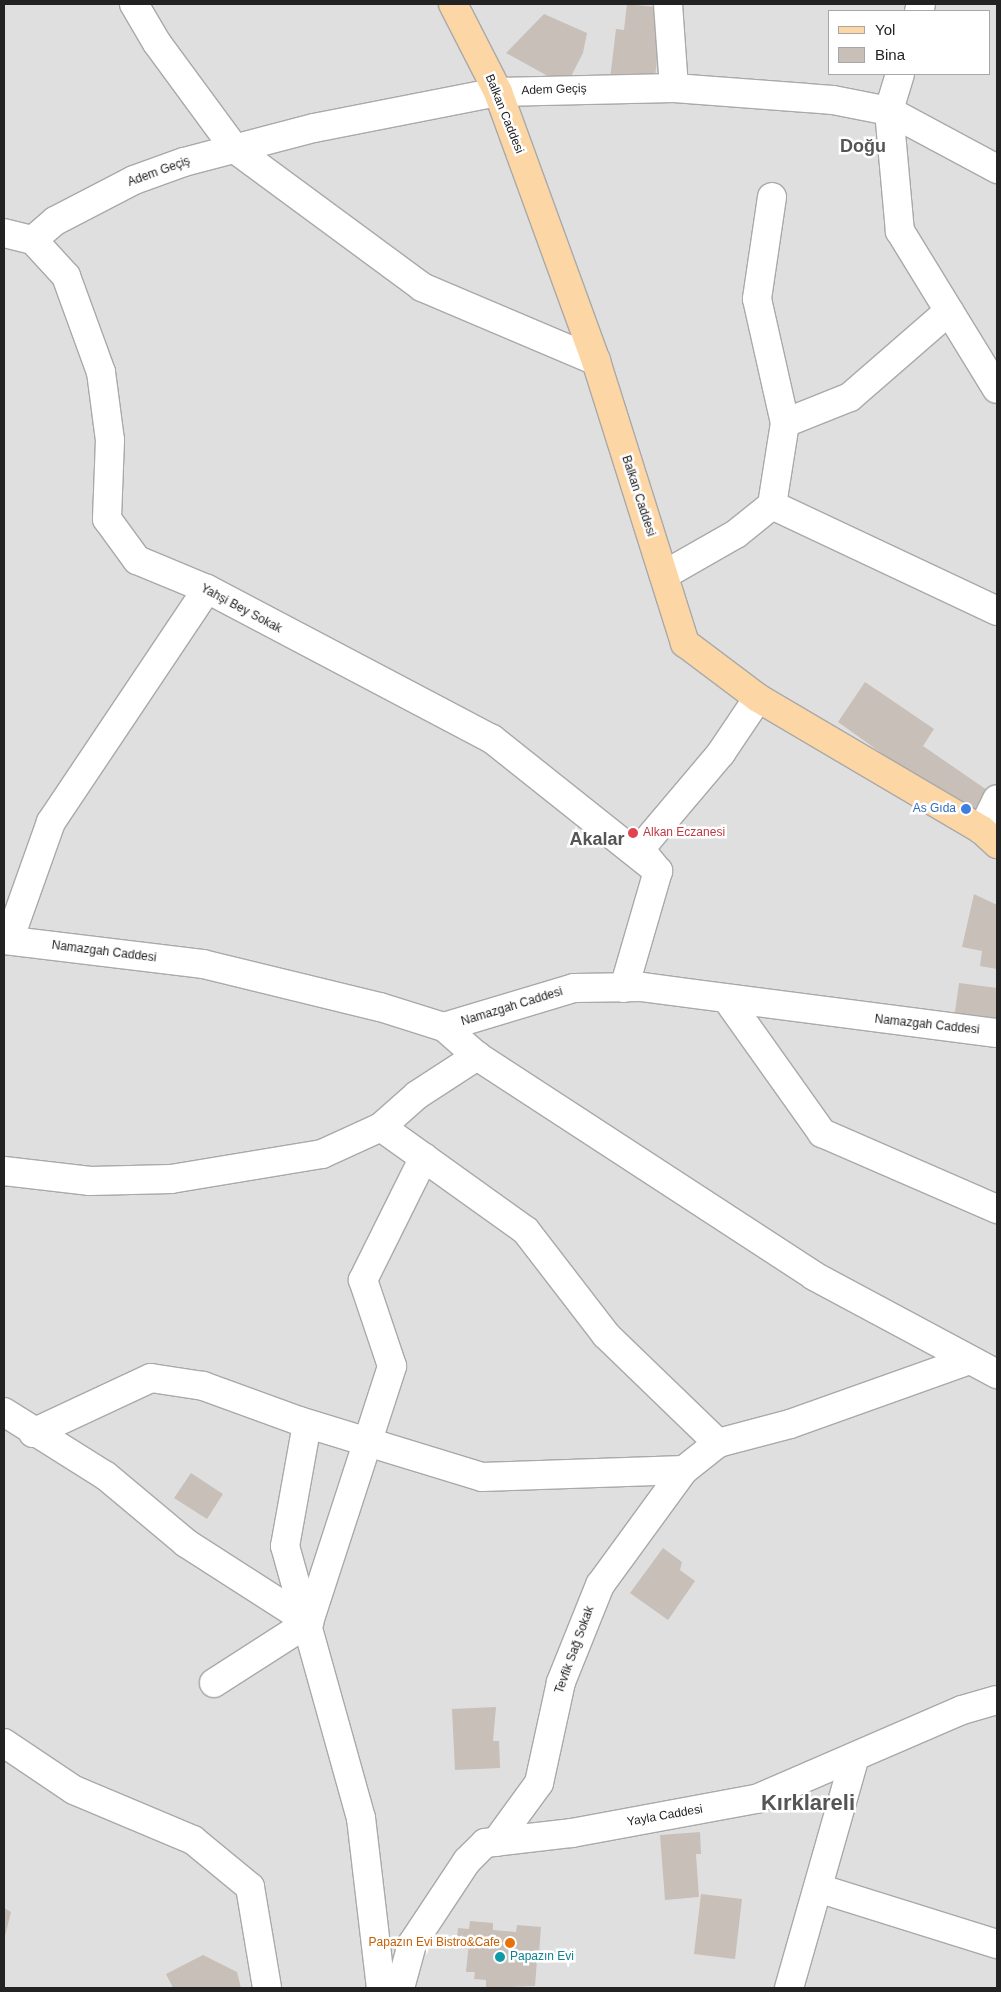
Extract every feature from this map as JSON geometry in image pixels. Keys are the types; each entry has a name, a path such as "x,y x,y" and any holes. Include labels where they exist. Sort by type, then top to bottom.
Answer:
{"main road":[{"name":"Balkan Caddesi","path":"453,4 498,92 596,361 685,643 758,698 989,837"}],"street":[{"path":"134,4 157,43 235,149 422,287 596,361"},
{"path":"668,4 674,88"},
{"path":"900,75 889,111 900,232 997,389"},
{"name":"Adem Geçiş","path":"33,240 55,221 134,180 235,149 498,92 674,88 833,100 889,111 997,169"},
{"path":"664,575 736,534 772,505 785,423 757,299 772,197"},
{"path":"4,234 33,240"},
{"name":"Yahşi Bey Sokak","path":"33,240 66,276 101,372 110,440 107,519 137,560 207,589 492,739 658,871"},
{"path":"785,423 850,397 949,311"},
{"path":"772,505 997,611"},
{"path":"7,940 51,822 207,589"},
{"path":"624,988 658,871 640,849 721,752 758,698"},
{"path":"989,837 997,799"},
{"name":"Namazgah Caddesi","path":"7,940 203,964 380,1007 444,1027 574,988 624,988 997,1033"},
{"path":"729,1002 822,1133 997,1209"},
{"path":"444,1027 477,1056 814,1276 997,1374"},
{"path":"4,1171 90,1181 172,1179 322,1154 381,1126 417,1095 477,1056"},
{"path":"381,1126 526,1231 606,1335 718,1443 790,1424 970,1360"},
{"path":"214,1683 309,1622 392,1366 364,1280 424,1157"},
{"path":"32,1433 151,1378 203,1386 307,1424 482,1477 684,1470"},
{"path":"4,1412 32,1433 106,1476 186,1543 309,1622"},
{"path":"307,1424 285,1546 309,1622 318,1672 361,1818 382,1988"},
{"name":"Tevfik Sağ Sokak","path":"496,1842 539,1783 561,1682 600,1585 684,1470 718,1443"},
{"name":"Yayla Caddesi","path":"400,1988 412,1944 467,1861 485,1843 572,1833 756,1799 962,1710 997,1700"},
{"path":"4,1743 74,1790 193,1840 250,1887 267,1988"},
{"path":"789,1988 855,1757"},
{"path":"818,1888 997,1944"}],"shaded area":[{"path":"4,4 997,4 997,1988 4,1988"}],"building":[{"path":"627,4 664,8 654,84 610,79 616,29 624,30"},
{"path":"544,14 587,33 583,53 566,86 506,53"},
{"path":"865,682 934,729 923,746 987,790 971,817 838,722"},
{"path":"974,894 997,905 997,969 980,966 982,951 962,947"},
{"path":"959,983 997,988 997,1024 954,1019"},
{"path":"191,1473 223,1494 207,1519 174,1498"},
{"path":"663,1548 682,1562 680,1570 695,1581 668,1620 630,1593"},
{"path":"496,1707 493,1741 499,1741 500,1768 455,1770 452,1709"},
{"path":"700,1832 701,1854 696,1854 699,1897 665,1900 660,1835"},
{"path":"701,1894 742,1899 735,1959 694,1954"},
{"path":"4,1908 11,1912 4,1940"},
{"name":"Papazın Evi","path":"470,1921 493,1923 493,1930 516,1932 517,1925 541,1927 539,1954 534,1954 533,1960 537,1960 535,1986 486,1988 486,1980 474,1979 475,1972 466,1972 469,1941 457,1940 458,1928 469,1929"},
{"path":"203,1955 237,1972 241,1988 173,1988 166,1974"}],"place":[{"name":"As Gıda","path":"966,809"},
{"name":"Alkan Eczanesi","path":"633,833"},
{"name":"Papazın Evi Bistro&Cafe","path":"510,1943"},
{"name":"Papazın Evi","path":"500,1957"}],"district":[{"name":"Doğu","path":"863,146"},
{"name":"Akalar","path":"597,839"},
{"name":"Kırklareli","path":"808,1803"}]}
